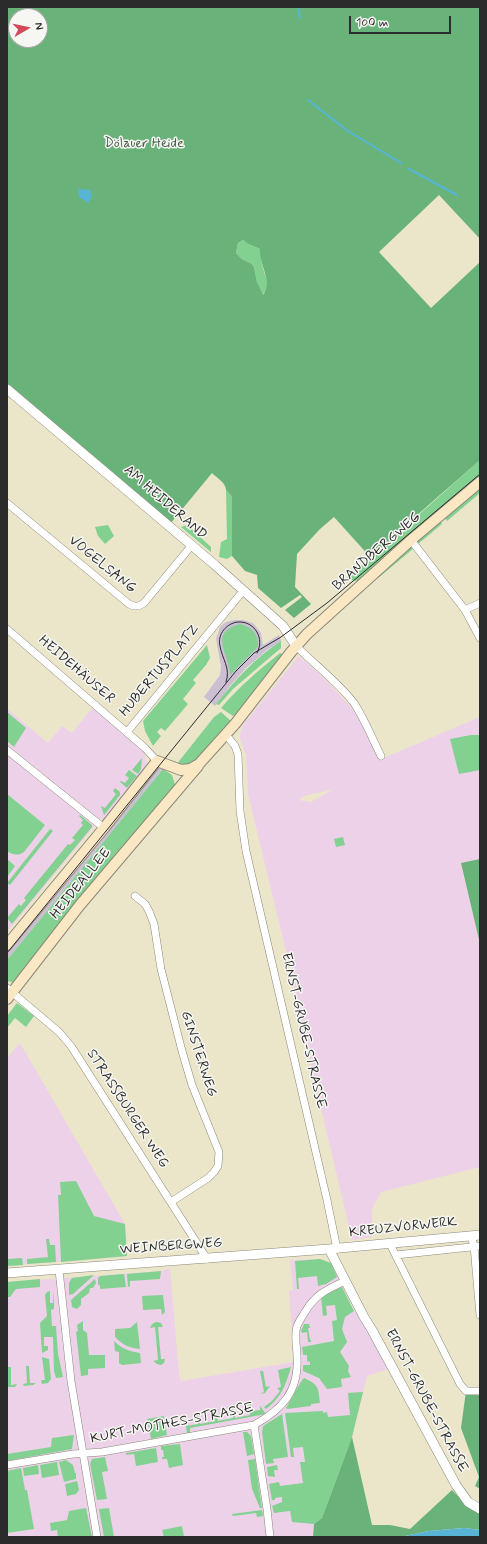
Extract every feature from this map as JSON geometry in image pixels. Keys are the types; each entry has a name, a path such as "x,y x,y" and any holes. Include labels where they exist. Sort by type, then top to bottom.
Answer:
{"main road":[{"name":"BRANDBERGWEG","path":"296,646 314,627 411,540 480,482"},
{"path":"199,764 226,735 296,646"},
{"name":"HUBERTUSPLATZ","path":"157,761 173,768 186,770 199,764"},
{"name":"HEIDEALLEE","path":"7,945 104,828 157,761"},
{"name":"HEIDEALLEE","path":"9,993 80,905 199,764"},
{"path":"173,768 178,776 178,788"}],"street":[{"name":"AM HEIDERAND","path":"7,389 192,545 283,626 296,646"},
{"name":"VOGELSANG","path":"7,503 134,607 140,606 144,603 192,545"},
{"path":"411,540 465,610 480,638"},
{"name":"HUBERTUSPLATZ","path":"157,761 146,748 127,732 243,591"},
{"path":"465,610 480,603"},
{"name":"HEIDEHÄUSER","path":"7,629 127,732"},
{"path":"296,646 353,702 362,717 380,756"},
{"name":"ERNST-GRUBE-STRASSE","path":"226,735 235,746 238,754 240,811 246,850 326,1192 333,1249 345,1281 456,1485 468,1502 480,1510"},
{"path":"7,750 104,828"},
{"name":"GINSTERWEG","path":"135,896 145,904 154,924 161,970 182,1051 192,1085 219,1152 218,1166 214,1172 208,1178 171,1202"},
{"name":"STRASSBURGER WEG","path":"9,993 59,1032 71,1046 207,1258"},
{"name":"KREUZVORWERK","path":"333,1249 476,1235 480,1315"},
{"path":"390,1244 460,1384 466,1391 480,1391"},
{"path":"396,1255 477,1246"},
{"name":"ERNST-GRUBE-STRASSE","path":"333,1249 342,1263 366,1313 372,1330"},
{"name":"WEINBERGWEG","path":"7,1273 333,1249"},
{"path":"59,1270 66,1343 82,1454 97,1537"},
{"name":"KURT-MOTHES-STRASSE","path":"7,1465 102,1452 254,1424 269,1417 281,1407 292,1392 298,1374 297,1325 316,1296 345,1281"},
{"path":"254,1424 268,1509 270,1537"}],"shaded area":[{"path":"243,620 253,623 261,633 263,645 279,635 281,641 267,650 246,668 215,706 204,697 220,675 221,666 216,639 220,627 226,622","holes":["255,650 230,674 229,665"]},
{"path":"299,656 325,679 352,708 363,724 379,760 480,717 480,859 461,864 480,944 480,1167 381,1192 372,1209 372,1237 352,1240 309,1057 295,989 248,794 246,755 240,739 243,725","holes":["334,789 311,802 299,800 304,796"]},
{"path":"97,705 141,747 145,755 147,766 107,822 101,818 7,932 7,709 48,743 62,726 72,733 89,712"},
{"path":"155,769 163,769 7,960 7,951"},
{"path":"20,1043 125,1224 127,1256 7,1266 7,1058"},
{"path":"320,1259 331,1263 354,1311 364,1323 388,1369 367,1376 352,1437 314,1524 313,1537 7,1537 7,1282 161,1271 170,1268 179,1374 181,1381 294,1362 289,1291 293,1290 290,1260"}],"green space":[{"name":"Dölauer Heide","path":"7,7 480,7 480,239 439,195 379,252 431,308 480,262 480,460 371,558 334,517 320,529 297,554 295,587 311,604 294,618 285,610 302,597 300,595 281,608 258,588 257,575 245,571 232,556 232,496 226,490 223,483 212,473 170,524 7,389","holes":["243,240 260,249 267,284 263,295 257,282 254,267 236,253 238,243"]},
{"path":"243,240 260,249 267,282 266,289 262,296 254,267 236,253 238,243"},
{"path":"480,460 480,477 359,581 350,580 347,578 371,558 400,529 415,518"},
{"path":"480,486 480,493 447,521 444,517"},
{"path":"226,490 232,495 232,556 227,559 219,557 221,542 227,539"},
{"path":"440,520 442,524 418,544 418,541"},
{"path":"108,525 114,536 105,544 98,536 95,527"},
{"path":"187,525 211,547 211,552 181,527"},
{"path":"409,547 413,549 378,578 376,576"},
{"path":"240,624 248,627 254,632 257,638 258,647 230,675 222,639 230,628"},
{"path":"281,641 281,648 233,689 219,705 216,704 246,670 263,654"},
{"path":"207,645 210,658 193,680 196,683 183,699 188,704 165,731 161,728 157,732 161,736 153,746 145,731 143,721"},
{"path":"280,653 282,654 281,657 239,711 233,716 221,708 249,679"},
{"path":"7,712 26,728 14,747 7,741"},
{"path":"221,712 231,721 193,765 176,765 214,717"},
{"path":"480,735 480,770 459,774 450,739"},
{"path":"142,758 141,769 138,774 132,770"},
{"path":"163,769 172,775 176,788 15,983 7,981 7,960"},
{"path":"129,770 137,776 127,788 120,782 125,783 129,778 125,775"},
{"path":"115,788 120,792 120,795 104,815 101,806 105,808 116,794 113,791"},
{"path":"7,794 45,825 24,852 20,854 13,854 7,851"},
{"path":"80,815 92,825 92,827 12,924 7,918 19,904 21,906 26,900 24,898 68,844 70,845 75,840 72,838 83,825 81,823 83,820 79,816"},
{"path":"50,829 53,831 10,885 7,883"},
{"path":"343,837 345,845 336,847 334,839"},
{"path":"7,859 15,866 7,877"},
{"path":"480,859 480,944 461,863"},
{"path":"17,1003 34,1016 26,1027 15,1018 7,1028 7,1016"},
{"path":"76,1181 94,1216 125,1224 127,1256 61,1262 58,1195 61,1195 60,1182"},
{"path":"46,1239 49,1239 50,1245 55,1245 56,1262 27,1264 27,1259 48,1257"},
{"path":"22,1258 23,1265 7,1266 7,1259"},
{"path":"320,1259 331,1263 337,1277 326,1284 318,1286 317,1276 298,1278 299,1289 297,1289 295,1261"},
{"path":"161,1271 160,1279 130,1281 130,1286 128,1287 127,1274"},
{"path":"124,1274 126,1287 100,1289 98,1278 100,1276"},
{"path":"94,1275 73,1294 69,1295 69,1283 72,1278"},
{"path":"40,1279 40,1287 16,1289 10,1297 7,1297 7,1282"},
{"path":"95,1279 96,1283 93,1288 90,1288 89,1293 81,1299 81,1305 77,1309 72,1307 71,1300"},
{"path":"342,1287 354,1311 345,1317 342,1329 347,1342 340,1352 349,1366 348,1371 351,1377 341,1379 342,1387 327,1389 319,1378 303,1371 303,1365 310,1365 310,1362 307,1361 307,1355 303,1355 302,1347 334,1341 332,1321 337,1320 335,1305 326,1306 327,1315 323,1316 321,1297"},
{"path":"50,1291 50,1303 53,1303 54,1292 54,1309 51,1310 52,1326 56,1326 58,1354 63,1377 56,1378 54,1371 53,1337 44,1337 44,1346 48,1346 48,1350 42,1353 40,1323 47,1316 45,1295"},
{"path":"163,1295 165,1312 162,1315 161,1309 143,1310 142,1296"},
{"path":"83,1321 83,1330 87,1333 89,1355 105,1355 105,1368 88,1369 88,1375 81,1376 76,1332 78,1331 77,1325"},
{"path":"137,1322 140,1349 126,1346 115,1337 115,1329 130,1328"},
{"path":"156,1322 161,1323 163,1327 158,1327 161,1359 165,1359 164,1363 161,1365 153,1361 158,1360 155,1327 150,1328 152,1324"},
{"path":"304,1324 309,1324 310,1328 308,1328 311,1342 308,1342 307,1332 302,1333 301,1331"},
{"path":"114,1341 126,1349 140,1353 141,1363 122,1365 119,1363 119,1352 115,1351"},
{"path":"42,1357 49,1359 51,1379 48,1383 42,1384 41,1380 45,1380"},
{"path":"26,1366 29,1366 30,1383 36,1383 33,1385 24,1386 23,1384 27,1383"},
{"path":"7,1367 11,1367 11,1385 17,1384 15,1387 7,1387"},
{"path":"291,1367 282,1391 276,1400 266,1409 264,1407 272,1401 280,1391 277,1388 281,1387 278,1370"},
{"path":"260,1371 263,1371 266,1387 270,1386 265,1393 260,1394 264,1392"},
{"path":"304,1378 317,1387 320,1403 311,1404 311,1406 287,1409 286,1408"},
{"path":"466,1391 480,1395 480,1489 475,1486 479,1477 461,1428"},
{"path":"363,1392 352,1437 322,1518 314,1524 292,1522 290,1511 274,1513 272,1506 282,1502 282,1497 272,1500 269,1484 279,1482 280,1486 303,1483 300,1462 305,1462 303,1447 293,1448 294,1457 291,1457 285,1413 323,1411 323,1413 327,1412 328,1417 350,1415 348,1393"},
{"path":"251,1404 253,1411 260,1410 260,1406 266,1414 190,1428 190,1433 187,1434 186,1426 198,1424 197,1414 192,1414 199,1413 200,1424 215,1421 214,1411 209,1411 220,1409 216,1411 218,1421 233,1418 231,1408 226,1408 237,1406 233,1408 235,1418 250,1415 249,1405 244,1405"},
{"path":"282,1414 288,1457 273,1459 274,1463 266,1464 262,1432 263,1426"},
{"path":"164,1416 167,1435 151,1439 147,1419"},
{"path":"243,1432 247,1432 251,1436 254,1454 247,1456"},
{"path":"74,1435 72,1449 7,1461 7,1454 51,1447 52,1438"},
{"path":"352,1437 372,1525 390,1525 410,1529 452,1490 467,1506 480,1513 480,1530 464,1528 429,1531 400,1537 313,1537 314,1524 322,1518"},
{"path":"180,1444 183,1465 169,1468 167,1459 162,1459 162,1457 164,1457 161,1446"},
{"path":"156,1448 158,1462 136,1466 134,1454 126,1455 126,1453"},
{"path":"105,1457 108,1471 102,1472 107,1499 97,1500 90,1464 92,1459"},
{"path":"255,1459 262,1508 260,1508 252,1489 248,1460"},
{"path":"66,1460 73,1465 76,1473 76,1479 64,1482 59,1462"},
{"path":"57,1462 59,1475 42,1478 40,1465"},
{"path":"38,1465 39,1474 24,1476 23,1468"},
{"path":"277,1465 278,1470 274,1470 275,1477 268,1476 267,1467"},
{"path":"21,1468 25,1490 27,1490 34,1529 7,1533 7,1471"},
{"path":"77,1481 79,1490 76,1494 67,1496 65,1484"},
{"path":"86,1508 92,1537 58,1537 57,1530 51,1531 50,1523 67,1520 69,1511"},
{"path":"109,1508 114,1537 104,1537 99,1509"},
{"path":"262,1510 263,1516 257,1517 256,1513 233,1516 232,1514"},
{"path":"182,1526 184,1537 164,1537 162,1530"}],"water":[{"path":"78,189 90,190 92,197 88,203 79,197"},
{"path":"464,1528 480,1530 480,1537 400,1537 429,1531"}],"waterway":[{"path":"298,7 300,18"},
{"path":"308,100 348,131 401,163"},
{"path":"409,169 457,195"}],"tram line":[{"path":"7,953 236,671 254,653 281,637 327,603 480,474"},
{"path":"226,682 227,668 219,642 221,633 230,624 244,622 254,628 260,642 257,653"}]}
